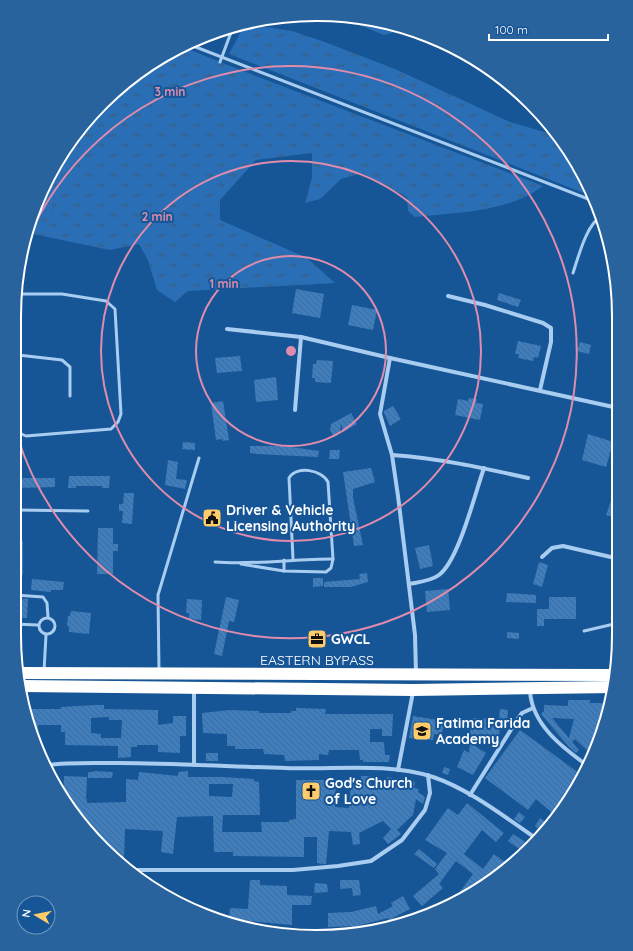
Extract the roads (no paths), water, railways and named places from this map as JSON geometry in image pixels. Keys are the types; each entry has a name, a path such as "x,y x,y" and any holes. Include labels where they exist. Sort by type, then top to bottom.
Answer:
{"highway":[{"name":"EASTERN BYPASS","path":"24,673 609,675"},
{"name":"EASTERN BYPASS","path":"26,686 413,690 607,687"}],"street":[{"path":"448,296 500,309 543,323 551,328 551,342 540,390"},
{"path":"227,329 301,337 612,407"},
{"path":"294,410 301,337"},
{"path":"390,358 380,414 392,455 409,584 416,675"},
{"path":"392,455 417,456 484,468 528,478"},
{"path":"409,584 428,580 439,575 449,565 456,551 484,468"},
{"path":"542,557 552,548 563,546 612,557"},
{"path":"194,687 194,765"},
{"path":"530,688 533,708 545,728 560,746 583,763"},
{"path":"398,770 413,690"},
{"path":"470,795 522,713 533,708"},
{"path":"50,764 64,762 398,770 428,775 459,788 532,836"},
{"path":"138,870 293,870 371,861 402,840 425,810 430,793 428,775"}],"lane":[{"path":"220,62 230,34"},
{"path":"195,47 588,199"},
{"path":"573,272 586,237 596,221"},
{"path":"21,434 26,436 111,429 118,422 121,414 115,309 106,301 62,294 22,294"},
{"path":"21,355 62,360 70,367 70,396"},
{"path":"159,674 158,595 199,458"},
{"path":"215,562 241,564 284,571 326,572 331,568 333,559 328,482 320,473 296,470 292,472 289,478 293,559"},
{"path":"21,510 88,510"},
{"path":"241,564 293,559 333,559"},
{"path":"284,560 284,571"},
{"path":"21,595 43,597 47,603 48,617 52,619 55,627 50,634 46,634 42,633 38,625"},
{"path":"38,625 40,621 48,617"},
{"path":"21,624 38,625"},
{"path":"584,631 612,624"},
{"path":"44,674 46,634"}],"place":[{"name":"Driver & Vehicle Licensing Authority","path":"212,518"},
{"name":"GWCL","path":"317,639"},
{"name":"Fatima Farida Academy","path":"422,731"},
{"name":"God's Church of Love","path":"311,791"}]}
